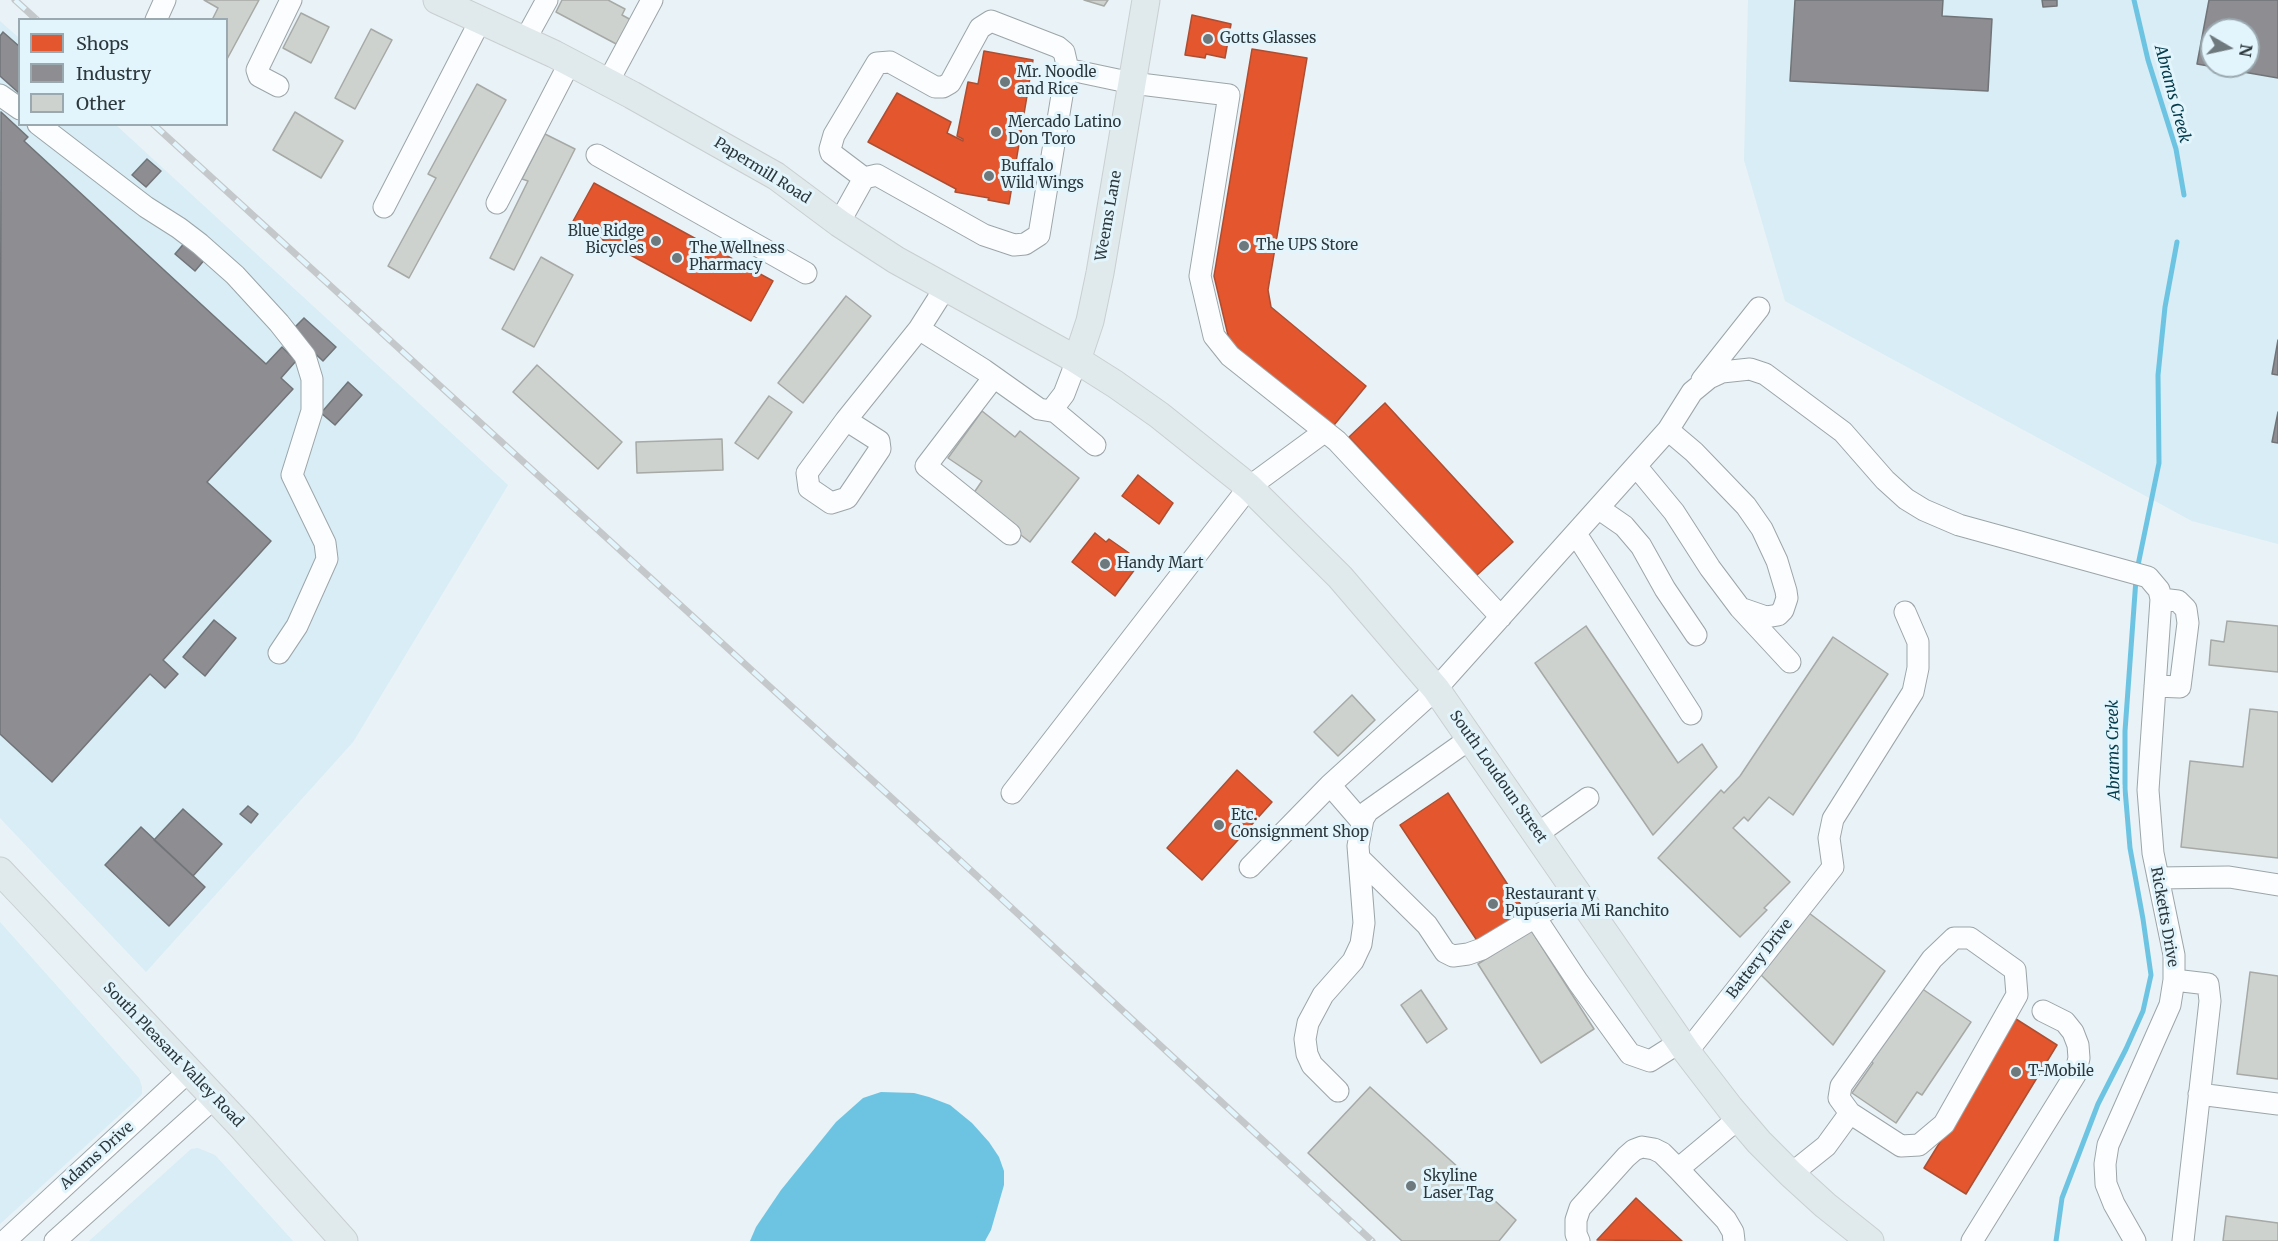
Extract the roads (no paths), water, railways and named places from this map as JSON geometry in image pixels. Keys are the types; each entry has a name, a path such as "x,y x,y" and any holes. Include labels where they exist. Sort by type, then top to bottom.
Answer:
{"main road":[{"name":"Papermill Road","path":"437,0 570,62 776,176 839,223 896,260 1077,360"},
{"name":"Weems Lane","path":"1077,360 1090,321 1100,273 1146,0"},
{"name":"South Loudoun Street","path":"1077,360 1159,415 1249,486 1340,578 1436,689 1684,1047 1739,1118 1791,1174 1865,1240"},
{"name":"South Pleasant Valley Road","path":"0,871 189,1071 344,1241"}],"street":[{"path":"157,18 165,0"},
{"path":"278,86 259,76 257,70 291,0"},
{"path":"525,40 547,0"},
{"path":"608,82 652,0"},
{"path":"384,207 481,19"},
{"path":"839,223 864,178 877,175 984,235 1014,246 1025,244 1039,235 1067,58 1058,47 991,21 980,28 950,83 943,87 935,87 890,62 877,63 834,135 830,149 831,153 864,178"},
{"path":"497,203 570,62"},
{"path":"1066,69 1132,83 1229,95 1200,276 1214,336 1230,356 1337,441 1501,617"},
{"path":"0,95 18,108"},
{"path":"41,126 146,207 200,244 235,275 279,323 305,356 312,380 312,411 292,475 325,543 327,559 297,626 279,653"},
{"path":"597,155 806,273"},
{"path":"846,420 879,441 880,449 847,498 831,503 809,488 807,473 846,420 919,329 945,288"},
{"path":"1250,867 1330,785 1436,689 1668,430 1692,392 1759,308"},
{"path":"919,329 1039,409 1051,411 1053,409 1064,394 1077,360"},
{"name":"Ricketts Drive","path":"1692,392 1709,378 1722,372 1750,369 1765,374 1843,432 1885,480 1906,499 1924,510 1959,525 2148,577 2159,590 2162,599 2148,790 2150,830 2174,955 2174,980 2170,1005 2108,1145 2105,1164 2106,1184 2114,1204 2135,1241"},
{"path":"994,377 926,466 1010,534"},
{"path":"1053,409 1095,445"},
{"path":"1668,430 1694,452 1746,506 1762,529 1777,561 1787,598 1783,610 1778,615 1766,617 1740,608"},
{"path":"1012,793 1249,486 1324,432"},
{"path":"1636,466 1674,512 1710,568 1740,608 1790,662"},
{"path":"1599,508 1624,526 1641,546 1665,589 1696,635"},
{"path":"1576,534 1691,714"},
{"name":"Battery Drive","path":"1535,917 1630,1054 1650,1061 1684,1047 1833,867 1829,838 1833,819 1912,692 1918,668 1918,642 1905,612"},
{"path":"1338,1091 1314,1069 1307,1054 1305,1039 1308,1023 1323,995 1353,961 1361,944 1364,923 1359,858 1362,822 1368,811 1471,738"},
{"path":"1330,785 1362,822"},
{"path":"1538,834 1588,798"},
{"path":"1359,858 1427,925 1445,952 1450,955 1468,954 1482,949 1577,892"},
{"path":"2158,878 2229,877 2278,885"},
{"path":"1954,938 1970,938 2015,970 2017,995 1944,1124 1920,1145 1901,1146 1850,1113 1839,1098 1841,1086 1932,959 1954,938"},
{"path":"2174,980 2208,984 2210,1001 2183,1241"},
{"path":"1972,1241 2075,1075 2079,1058 2078,1045 2073,1032 2065,1022 2043,1011"},
{"name":"Adams Drive","path":"5,1241 189,1071"},
{"path":"2199,1094 2278,1104"},
{"path":"55,1241 214,1098"},
{"path":"1791,1174 1826,1146 1850,1113"},
{"path":"1678,1169 1739,1118"},
{"path":"1579,1241 1576,1234 1576,1220 1580,1208 1634,1150 1642,1147 1662,1153 1678,1169 1726,1220 1733,1232 1734,1241"}],"water":[{"path":"881,1092 914,1093 950,1105 972,1123 989,1142 999,1157 1004,1171 1004,1185 991,1230 985,1241 750,1241 756,1227 781,1190 836,1122 863,1098"}],"waterway":[{"name":"Abrams Creek","path":"2134,0 2148,60 2176,149 2184,195"},
{"name":"Abrams Creek","path":"2137,570 2159,463 2158,375 2165,307 2177,242"},
{"name":"Abrams Creek","path":"2056,1241 2062,1198 2098,1104 2143,1011 2151,975 2130,848 2125,789 2125,731 2136,579"}],"railway":[{"path":"15,0 35,18"},
{"path":"155,126 951,852 1372,1241"}],"place":[{"name":"Gotts Glasses","path":"1208,39"},
{"name":"Mr. Noodle and Rice","path":"1005,82"},
{"name":"Mercado Latino Don Toro","path":"996,132"},
{"name":"Buffalo Wild Wings","path":"989,176"},
{"name":"Blue Ridge Bicycles","path":"656,241"},
{"name":"The UPS Store","path":"1244,246"},
{"name":"The Wellness Pharmacy","path":"677,258"},
{"name":"Handy Mart","path":"1105,564"},
{"name":"Etc. Consignment Shop","path":"1219,825"},
{"name":"Restaurant y Pupuseria Mi Ranchito","path":"1493,904"},
{"name":"T-Mobile","path":"2016,1072"},
{"name":"Skyline Laser Tag","path":"1411,1186"}]}
